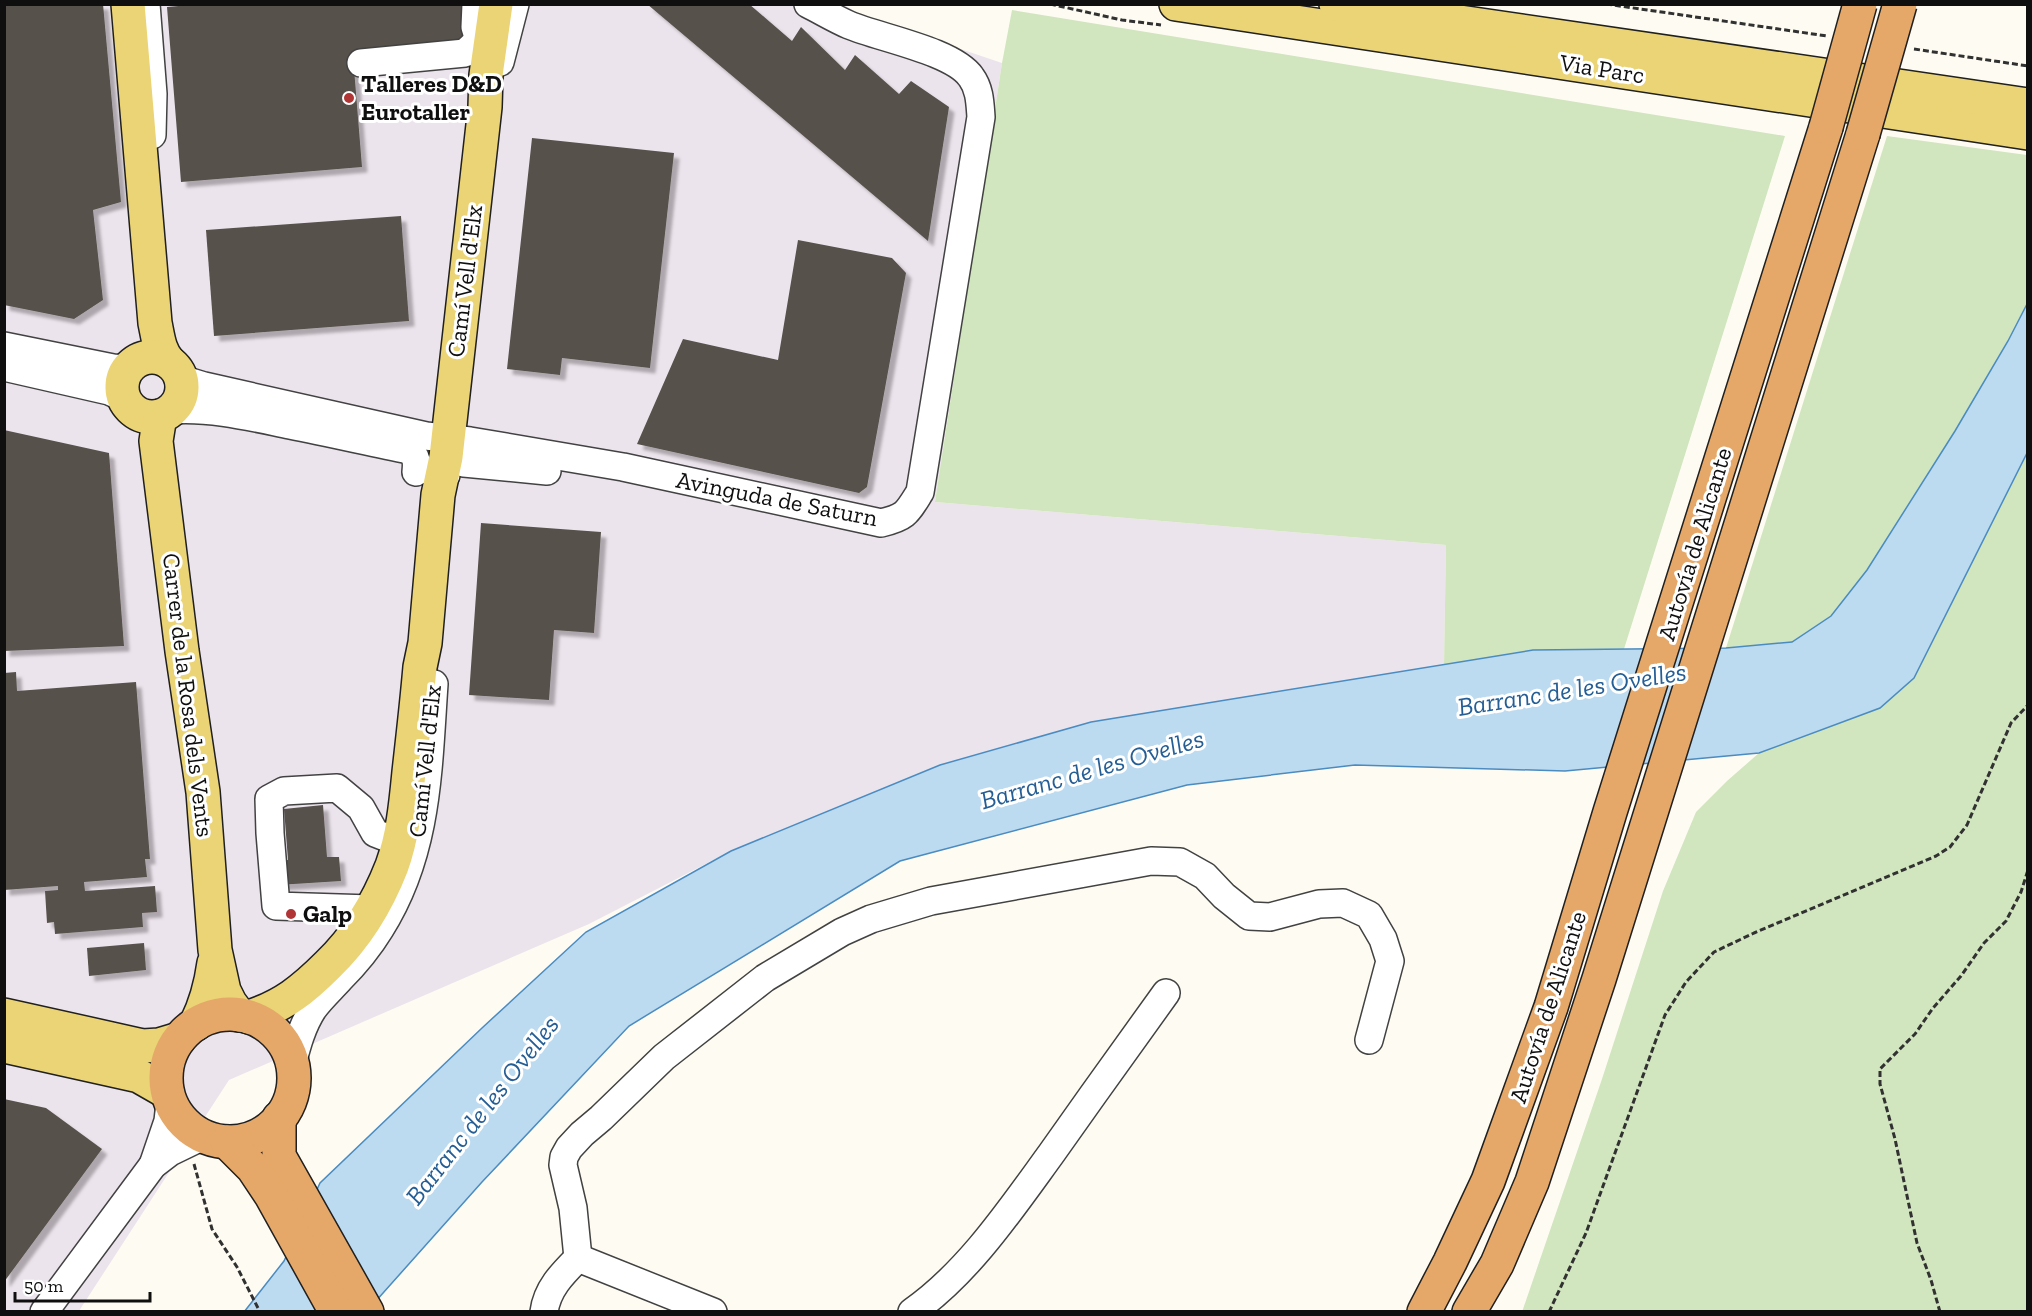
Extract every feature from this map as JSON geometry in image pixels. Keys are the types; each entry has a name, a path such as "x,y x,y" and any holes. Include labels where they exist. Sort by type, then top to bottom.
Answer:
{"highway":[{"name":"Autovía de Alicante","path":"1424,1311 1488,1181 1551,1007 1610,812 1826,127 1860,4"},
{"name":"Autovía de Alicante","path":"1469,1311 1497,1264 1532,1182 1599,979 1863,134 1900,4"},
{"path":"214,1139 242,1141 256,1136 279,1118 290,1098 293,1076 288,1052 277,1035 261,1022 244,1016 217,1015 188,1032 170,1056 166,1074 169,1097 183,1122 214,1139 253,1168 279,1183 367,1311"},
{"path":"279,1118 279,1183 336,1311"},
{"path":"1483,1311 1497,1264"}],"main road":[{"path":"128,4 155,323 159,346 163,356 175,371 181,396 147,408 134,363 147,357 155,357 175,371"},
{"name":"Camí Vell d'Elx","path":"244,1016 271,1010 281,1005 312,982 346,946 370,909 392,866 399,842 405,813 420,667 425,643 438,495 446,448 486,106 485,40 496,4"},
{"name":"Via Parc","path":"1176,4 2016,117"},
{"name":"Via Parc","path":"1336,4 2016,117"},
{"name":"Carrer de la Rosa dels Vents","path":"147,408 203,792 215,950 224,991 230,1003 244,1016"},
{"name":"Carrer de la Rosa dels Vents","path":"188,1032 209,992 215,950"},
{"path":"4,1015 143,1046 159,1045 188,1032"},
{"path":"4,1046 139,1076 169,1097"}],"street":[{"path":"143,186 153,123 146,4"},
{"path":"361,63 465,53 485,40 475,27 476,4"},
{"name":"Camí Vell d'Elx","path":"486,106 496,79 515,4"},
{"name":"Avinguda de Saturn","path":"446,448 465,463 561,472 590,462 881,523 900,519 909,510 920,492 981,117 978,92 971,77 959,66 910,45 849,25 808,4"},
{"path":"4,346 113,368 147,408"},
{"path":"4,367 109,391 147,408 275,411 426,436 446,448"},
{"path":"175,371 204,386 275,411 409,450 415,454 416,472"},
{"name":"Camí Vell d'Elx","path":"292,1064 305,1022 314,1008 379,932 403,887 412,863 425,805 442,582 446,448"},
{"path":"370,909 276,906 269,799 284,791 337,788 361,808 375,833 399,842"},
{"path":"544,1311 553,1286 578,1258 573,1208 564,1157 582,1134 602,1118 664,1058 765,978 842,932 871,919 931,901 1151,861 1180,862 1204,876 1249,916 1270,917 1319,904 1343,903 1369,915 1383,939 1390,961 1369,1040"},
{"path":"912,1311 932,1298 964,1267 1006,1214 1166,993"},
{"path":"153,1165 168,1121 169,1097"},
{"path":"44,1311 153,1165 170,1152 214,1139"},
{"path":"578,1258 713,1311"}],"path":[{"path":"1606,4 1830,37"},
{"path":"1911,49 2028,66"},
{"path":"1549,1311 1586,1233 1665,1015 1686,982 1714,952 1936,856 1950,847 1967,825 2011,723 2028,705"},
{"path":"1940,1311 1917,1243 1895,1139 1880,1084 1880,1070 1915,1034 1984,944 2006,921 2021,892 2028,870"},
{"path":"214,1139 193,1160 212,1229 261,1311"}],"shaded area":[{"path":"5,5 844,5 863,16 1002,63 935,502 1446,545 1444,665 1091,722 940,765 731,851 589,924 229,1080 79,1311 5,1312"}],"green space":[{"path":"1012,10 1785,136 1624,649 1533,650 1444,665 1446,545 935,502"},
{"path":"1887,136 2027,155 2027,304 1955,431 1867,570 1831,616 1792,642 1726,648"},
{"path":"2027,453 2027,1311 1522,1312 1602,1079 1663,891 1696,812 1759,753 1880,708 1914,678"}],"water":[{"name":"Barranc de les Ovelles","path":"2027,304 2027,453 1914,678 1880,708 1759,753 1565,771 1355,765 1187,785 900,861 629,1026 482,1182 367,1311 244,1312 284,1261 320,1183 482,1028 586,932 731,851 940,765 1091,722 1533,650 1726,648 1792,642 1831,616 1867,570 1955,431"}],"building":[{"path":"4,4 103,4 121,202 93,210 103,300 74,319 4,305"},
{"path":"201,4 461,4 464,47 353,56 362,167 181,182 167,7"},
{"path":"647,4 749,4 792,41 801,27 845,70 855,55 899,94 911,81 949,107 928,241"},
{"path":"532,138 674,153 650,368 562,358 560,375 507,369"},
{"path":"401,216 409,321 214,336 206,230"},
{"path":"798,240 892,258 906,273 867,487 859,493 637,444 683,339 778,360"},
{"path":"4,430 109,453 124,646 4,651"},
{"path":"481,523 601,532 594,633 554,630 549,700 469,695"},
{"path":"16,672 17,691 136,682 150,859 145,859 147,877 84,882 85,891 155,886 157,912 142,913 143,927 55,934 54,922 47,923 45,891 58,890 58,886 4,890 4,673"},
{"path":"323,805 327,857 339,857 341,881 278,885 276,861 288,860 284,809"},
{"path":"144,943 146,970 89,976 87,948"},
{"path":"4,1099 46,1108 102,1149 4,1282"}],"place":[{"name":"Talleres D&D Eurotaller","path":"349,98"},
{"name":"Galp","path":"291,914"}]}
